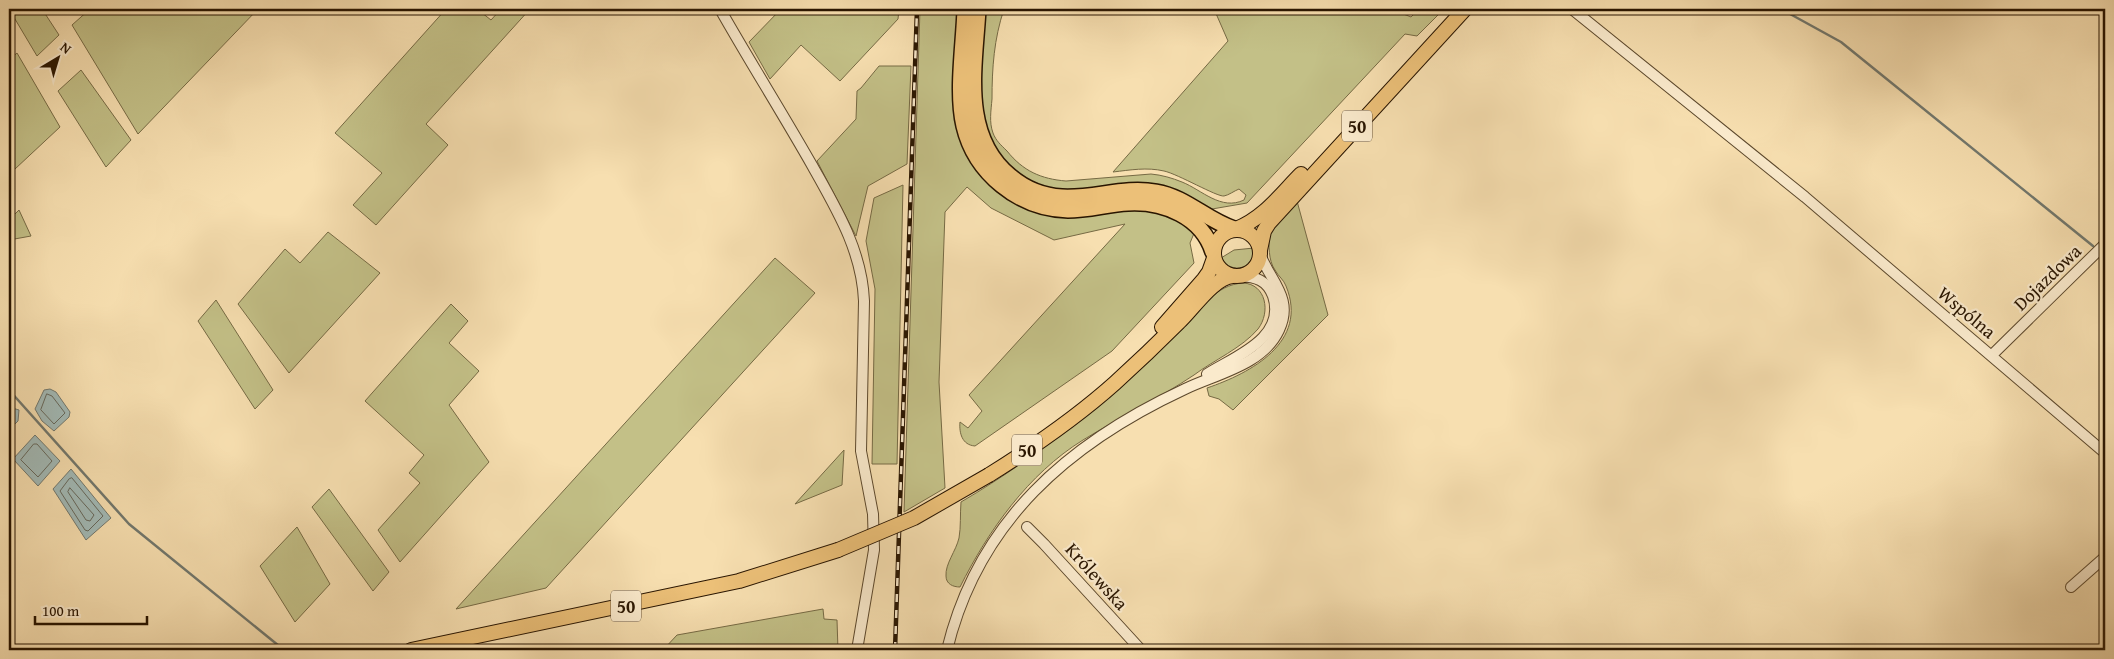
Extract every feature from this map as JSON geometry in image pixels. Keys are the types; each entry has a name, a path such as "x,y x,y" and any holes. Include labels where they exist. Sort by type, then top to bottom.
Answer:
{"highway":[{"path":"965,9 961,101 963,119 972,147 990,175 1015,195 1034,204 1054,209 1085,209 1136,203 1164,207 1186,216 1196,224 1209,241 1214,255"},
{"path":"978,9 974,91 976,120 984,145 1006,173 1022,185 1055,196 1075,197 1135,190 1161,193 1184,201 1218,224 1235,229"}],"main road":[{"name":"50","path":"1065,422 1168,320 1204,279 1219,237 1252,222 1270,207 1346,128 1455,9"},
{"name":"50","path":"412,650 739,581 838,550 914,518 989,476 1065,422 1114,384 1181,321 1214,286 1226,277 1236,276 1252,270 1259,260 1264,231 1269,223 1465,9"},
{"path":"1235,229 1252,235 1260,252"},
{"path":"1214,255 1223,272 1236,276"}],"street":[{"path":"720,9 786,119 852,240 860,268 864,301 861,451 873,514 874,550 857,650"},
{"name":"Wspólna","path":"1572,9 1805,197 2105,453"},
{"name":"Dojazdowa","path":"1992,355 2105,244"},
{"path":"1184,389 1250,359 1268,346 1277,334 1282,321 1283,299 1280,289 1266,268 1260,252"},
{"path":"948,650 963,599 993,542 1026,498 1067,460 1122,424 1254,346 1265,336 1274,314 1274,302 1268,287 1258,279 1236,276"},
{"name":"Królewska","path":"1027,527 1141,650"},
{"path":"2071,587 2105,557"}],"shaded area":[{"path":"9,9 42,9 59,35 37,56"},
{"path":"90,9 258,9 138,134 72,25"},
{"path":"446,9 477,9 491,20 501,9 530,9 426,124 448,145 376,225 353,205 382,173 335,133"},
{"path":"781,9 899,9 898,19 840,81 801,45 770,79 749,42"},
{"path":"920,9 960,9 980,172 1115,209 1161,211 1195,231 1190,243 1194,263 1112,351 975,446 971,445 962,438 960,422 968,428 982,411 969,395 1125,224 1054,240 991,208 967,187 945,212 939,382 945,488 904,512"},
{"path":"987,9 1004,9 994,54 992,129 997,141 1019,164 1041,176 1066,181 1151,174 1159,175 1182,182 1220,201 1236,203 1244,200 1246,195 1239,189 1224,196 1164,171 1138,169 1113,172 1228,41 1214,9 1391,9 1411,17 1419,9 1444,9 1417,36 1405,34 1247,203 1210,208 1208,211 1071,193 1026,183 990,148 978,102 984,15"},
{"path":"17,53 60,127 15,169 9,159 9,60"},
{"path":"879,66 911,66 907,164 868,186 856,236 817,161 856,119 857,91"},
{"path":"81,70 131,140 106,167 58,91"},
{"path":"903,185 897,464 872,464 875,289 866,241 874,198"},
{"path":"1297,201 1328,315 1233,410 1219,399 1209,396 1207,388 1241,374 1257,364 1272,352 1283,339 1290,323 1291,306 1285,284 1271,262 1269,233"},
{"path":"19,210 31,236 9,240 9,220"},
{"path":"328,232 380,273 289,373 238,304 285,249 300,263"},
{"path":"1254,248 1251,261 1242,267 1231,267 1221,258 1234,250"},
{"path":"775,258 815,293 546,588 456,609"},
{"path":"1243,283 1257,288 1264,300 1264,315 1258,329 1236,348 1180,384 1083,440 1045,469 1011,505 983,545 960,587 952,586 946,579 946,571 959,538 961,502 1021,464 1078,421 1158,351 1210,298 1224,288"},
{"path":"216,300 273,390 255,409 198,321"},
{"path":"451,304 468,321 449,343 479,371 449,405 489,462 400,562 378,530 420,483 409,473 424,455 365,401"},
{"path":"844,450 842,485 795,504"},
{"path":"329,489 389,572 373,591 312,507"},
{"path":"297,527 330,584 295,622 260,566"},
{"path":"823,609 824,619 837,620 838,650 663,650 677,635"}],"water":[{"path":"50,389 56,392 70,412 69,417 54,431 42,421 35,409 44,390"},
{"path":"9,407 19,410 18,421 13,426 9,423"},
{"path":"35,435 60,461 38,486 13,459"},
{"path":"71,469 111,518 86,540 53,489"}],"waterway":[{"path":"1781,9 1841,42 2093,246"},
{"path":"9,390 129,524 284,650"}],"railway":[{"path":"895,650 917,9"}]}
